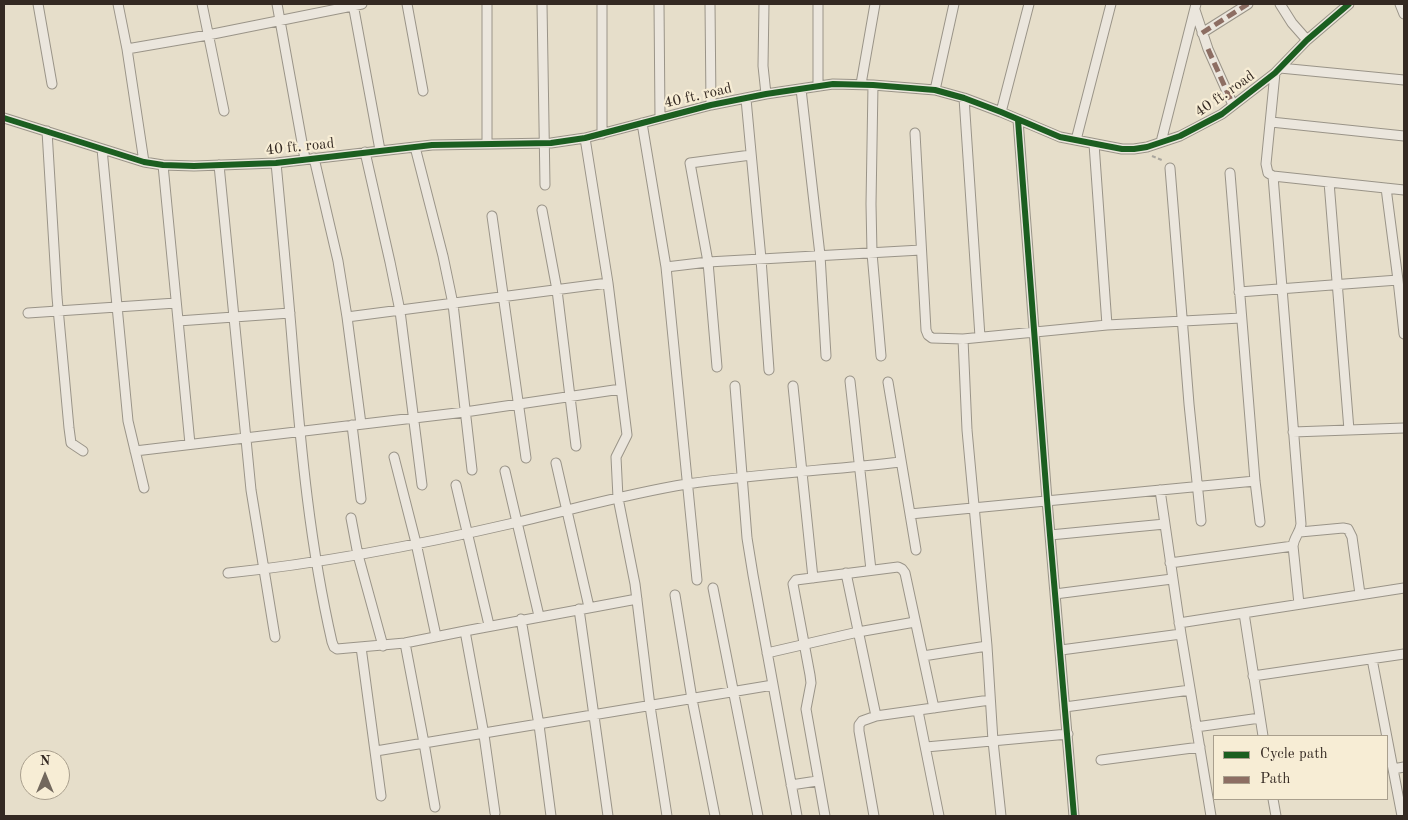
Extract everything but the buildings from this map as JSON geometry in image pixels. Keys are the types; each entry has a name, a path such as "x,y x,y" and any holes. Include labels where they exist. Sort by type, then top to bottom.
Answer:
{"street":[{"path":"38,4 52,84"},
{"path":"118,4 127,48 144,162"},
{"path":"202,4 224,111"},
{"path":"277,4 309,159 338,261 347,317 361,499"},
{"path":"127,48 280,21 356,4 380,150"},
{"path":"407,4 423,91"},
{"path":"488,4 488,144"},
{"path":"542,4 546,184"},
{"path":"602,4 602,134"},
{"path":"659,4 660,118"},
{"path":"710,4 711,105"},
{"path":"764,4 763,45 766,94"},
{"path":"818,4 818,86"},
{"path":"861,84 876,4"},
{"path":"935,90 954,4"},
{"path":"1001,112 1029,4"},
{"path":"1076,140 1111,4"},
{"path":"1202,33 1248,4"},
{"path":"1280,4 1292,23 1307,40"},
{"name":"40 ft. road","path":"4,118 144,162 163,165 276,163 432,145 544,144 585,138 711,105 766,94 818,86 861,84 935,90 964,98 1048,132 1094,144 1134,149 1161,142 1195,129 1222,114 1278,71 1307,40 1349,4"},
{"path":"1400,4 1404,14"},
{"path":"1195,6 1208,49 1233,105"},
{"path":"1161,142 1195,6"},
{"path":"1404,80 1278,71 1266,169 1273,176 1404,190"},
{"path":"874,85 871,204 872,253 880,356"},
{"path":"801,89 820,255 826,356"},
{"path":"746,98 761,259 768,370"},
{"path":"964,98 980,337"},
{"path":"1018,120 1047,500 1074,816"},
{"path":"1271,122 1404,136"},
{"path":"642,123 666,267 697,580"},
{"path":"47,131 58,311 71,443 83,451"},
{"path":"915,132 921,250 928,335 932,338 963,339 1107,325 1241,318"},
{"path":"585,138 608,283 627,435 616,457 618,498 637,599 650,706 667,816"},
{"path":"1094,144 1107,325"},
{"path":"416,147 444,256 453,304 472,470"},
{"path":"102,150 128,421 144,488"},
{"path":"365,152 400,311 422,484"},
{"path":"716,367 708,262 690,163 751,155"},
{"path":"276,163 300,432 315,562 334,647 337,649 405,643 489,625 637,599"},
{"path":"163,165 190,444"},
{"path":"219,165 251,490 275,637"},
{"path":"1170,168 1201,521"},
{"path":"1230,172 1241,318 1260,522"},
{"path":"1273,176 1301,524 1300,532 1294,540 1293,546 1299,604"},
{"path":"1328,182 1349,430"},
{"path":"1386,188 1404,334"},
{"path":"542,210 557,290 576,446"},
{"path":"492,216 526,458"},
{"path":"666,267 708,262 921,250"},
{"path":"1239,292 1398,280"},
{"path":"347,317 608,283"},
{"path":"28,313 176,303"},
{"path":"178,321 290,313"},
{"path":"963,339 967,430 1001,816"},
{"path":"850,381 871,570"},
{"path":"888,382 916,550"},
{"path":"735,386 747,538 797,816"},
{"path":"793,386 813,578"},
{"path":"135,451 465,412 621,389"},
{"path":"1294,432 1404,428"},
{"path":"394,457 416,543 436,636"},
{"path":"228,573 263,570 358,555 687,484 901,462"},
{"path":"556,463 568,510 584,608 594,715 608,816"},
{"path":"505,471 539,616"},
{"path":"910,514 1255,481"},
{"path":"456,485 489,625"},
{"path":"1160,490 1180,634 1211,816"},
{"path":"351,518 358,555 383,646"},
{"path":"1050,535 1164,524"},
{"path":"1300,532 1348,529 1352,537 1360,594"},
{"path":"1170,563 1293,546"},
{"path":"824,816 806,709 811,683 793,584 796,580 898,567 902,569 905,572 934,708"},
{"path":"846,573 876,716"},
{"path":"1056,594 1172,579"},
{"path":"713,588 758,816"},
{"path":"1179,623 1404,588"},
{"path":"675,595 692,699 715,816"},
{"path":"1244,613 1263,735"},
{"path":"522,619 552,816"},
{"path":"767,653 858,632 915,622"},
{"path":"465,631 484,735 495,813"},
{"path":"1061,650 1180,634"},
{"path":"405,643 434,807"},
{"path":"923,656 987,646"},
{"path":"361,647 381,796"},
{"path":"1253,676 1404,654"},
{"path":"1372,659 1387,735"},
{"path":"376,751 484,735 773,685"},
{"path":"1065,707 1190,690"},
{"path":"874,816 859,725 862,721 876,716 990,700"},
{"path":"918,710 939,816"},
{"path":"1196,728 1260,718"},
{"path":"926,747 1068,734"},
{"path":"1388,743 1402,816"},
{"path":"1101,760 1200,747"},
{"path":"1393,769 1404,767"},
{"path":"791,785 818,781"},
{"path":"1273,800 1276,816"}],"path":[{"path":"1134,149 1166,161 1170,168"}],"marked path":[{"path":"1202,33 1248,4"},
{"path":"1208,49 1233,105"}],"cycle path":[{"path":"4,118 144,162 194,166 276,163 432,145 551,143 585,138 711,105 766,94 833,84 873,85 935,90 964,98 1060,137 1122,149 1134,149 1147,147 1180,136 1222,114 1275,73 1307,40 1349,4"},
{"path":"1018,120 1047,500 1074,816"}]}
